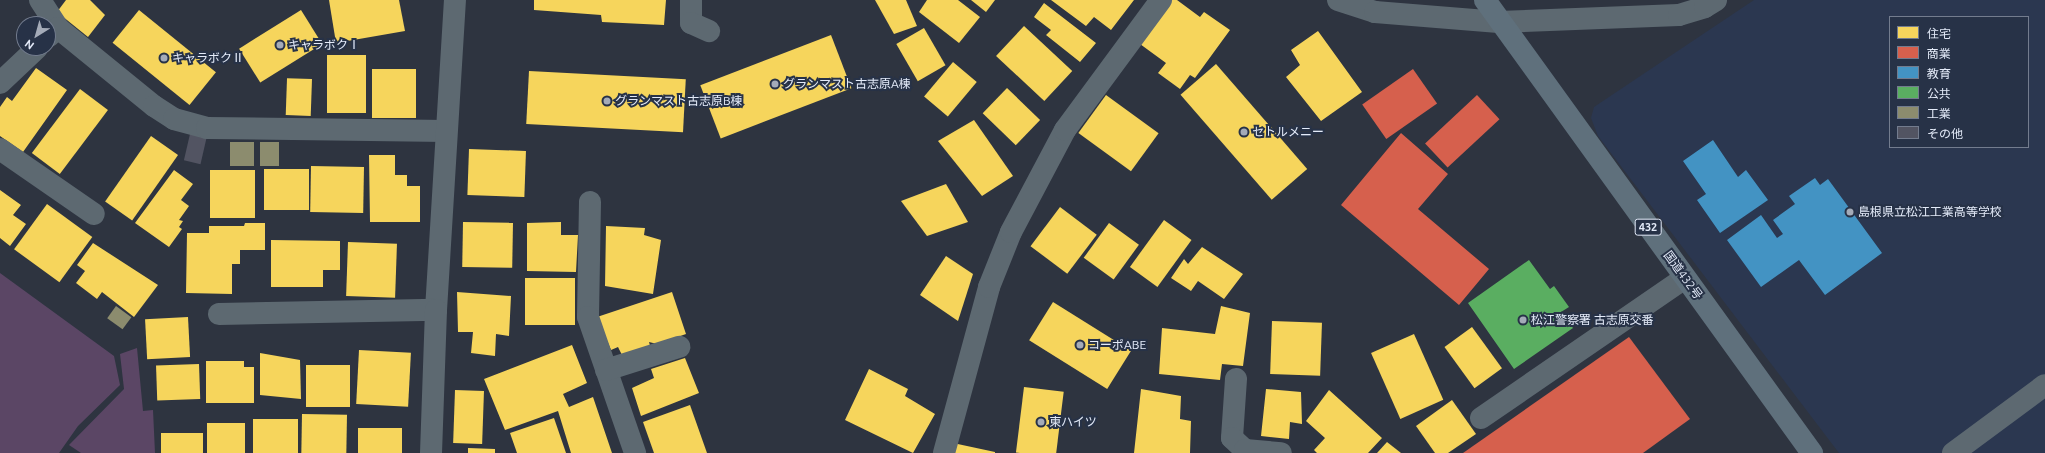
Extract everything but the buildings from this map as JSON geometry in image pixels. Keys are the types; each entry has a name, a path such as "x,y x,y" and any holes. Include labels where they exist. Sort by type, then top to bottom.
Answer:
{"highway":[{"name":"国道432号","path":"1485,0 1812,453"}],"street":[{"path":"40,0 46,16"},
{"path":"431,453 436,310 455,0"},
{"path":"691,0 691,23 710,31"},
{"path":"944,453 989,287 1011,232 1065,130 1161,0"},
{"path":"1338,0 1375,12 1500,22 1705,7 1716,0"},
{"path":"56,35 174,119 206,128 446,130"},
{"path":"0,83 29,56"},
{"path":"0,149 94,214"},
{"path":"590,202 588,317 633,452"},
{"path":"1481,418 1685,278"},
{"path":"219,314 436,310"},
{"path":"606,370 679,347"},
{"path":"1236,379 1232,438 1245,450 1281,453"},
{"path":"1954,453 2045,385"}],"shaded area":[{"name":"島根県立松江工業高等学校","path":"1754,0 2045,0 2045,453 1839,453 1598,136 1591,118 1594,107"},
{"path":"0,273 114,356 120,385 78,426 59,453 0,453"},
{"path":"137,348 143,411 153,410 155,453 81,453 69,445 124,389 120,354"}],"place":[{"name":"キャラボクⅠ","path":"280,45"},
{"name":"キャラボクⅡ","path":"164,58"},
{"name":"グランマスト古志原A棟","path":"775,84"},
{"name":"グランマスト古志原B棟","path":"607,101"},
{"name":"セトルメニー","path":"1244,132"},
{"name":"島根県立松江工業高等学校","path":"1850,212"},
{"name":"松江警察署 古志原交番","path":"1523,320"},
{"name":"コーポABE","path":"1080,345"},
{"name":"東ハイツ","path":"1041,422"}]}
